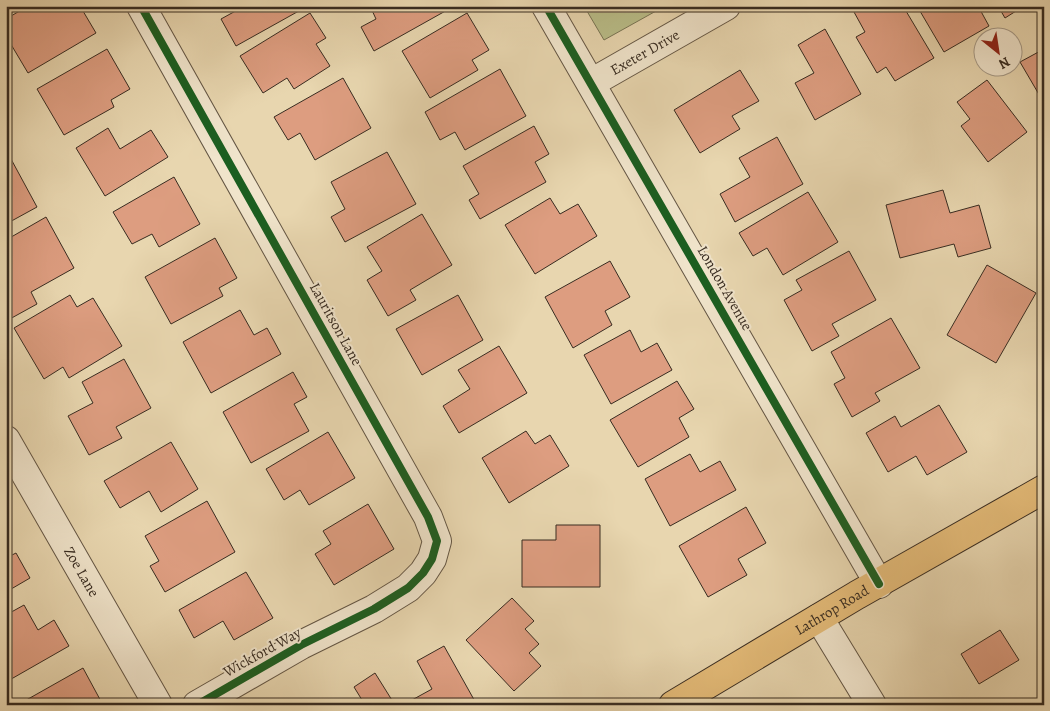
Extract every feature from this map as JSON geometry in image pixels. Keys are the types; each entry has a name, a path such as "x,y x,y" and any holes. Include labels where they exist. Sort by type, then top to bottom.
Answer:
{"main road":[{"name":"Lathrop Road","path":"673,705 819,618 1044,489"}],"street":[{"name":"Lauritson Lane","path":"141,6 428,517 437,541 432,559 423,573 408,588 374,609 341,625"},
{"name":"London Avenue","path":"546,6 879,584"},
{"name":"Exeter Drive","path":"592,83 726,6"},
{"name":"Zoe Lane","path":"6,440 158,705"},
{"path":"819,618 872,705"},
{"name":"Wickford Way","path":"197,705 301,645 341,625"}],"green space":[{"path":"584,6 665,6 604,40"}],"building":[{"path":"28,6 80,6 96,33 28,73 6,36 6,19"},
{"path":"240,6 306,7 236,46 221,19 241,8"},
{"path":"370,6 447,6 449,9 374,51 361,27 376,19"},
{"path":"863,6 903,6 934,58 895,81 886,67 877,73 856,37 865,32 854,12"},
{"path":"917,6 978,6 989,26 986,28 972,28 972,36 944,52"},
{"path":"998,6 1024,6 1005,18"},
{"path":"310,13 326,38 316,44 330,66 294,89 287,78 263,93 240,56"},
{"path":"467,13 489,50 472,60 478,70 430,98 402,51"},
{"path":"825,29 861,94 815,120 795,83 814,73 798,45"},
{"path":"107,49 130,89 111,100 114,107 64,135 37,89"},
{"path":"1044,49 1044,103 1022,65 1022,61"},
{"path":"500,69 526,116 465,150 455,132 440,140 425,112"},
{"path":"740,70 759,101 732,116 740,129 700,153 674,110"},
{"path":"343,78 371,128 315,160 300,133 288,140 274,117"},
{"path":"987,80 1027,132 988,162 961,126 970,119 957,102"},
{"path":"534,126 549,154 535,162 546,182 480,219 469,200 479,194 463,166"},
{"path":"108,128 120,149 151,130 168,157 105,196 76,148"},
{"path":"777,137 803,184 735,222 720,194 750,177 739,158"},
{"path":"387,152 416,204 345,242 331,217 345,209 331,182"},
{"path":"11,159 37,207 6,224 6,161"},
{"path":"174,177 200,224 159,247 152,234 132,244 113,212"},
{"path":"943,190 950,213 979,205 991,248 958,257 954,244 900,258 886,205"},
{"path":"808,192 838,242 783,275 767,248 753,256 739,233"},
{"path":"550,198 560,214 578,204 597,236 535,274 505,225"},
{"path":"422,214 452,265 410,290 416,300 388,316 367,280 382,271 367,247"},
{"path":"46,217 74,268 31,292 37,304 8,320 6,316 6,240"},
{"path":"215,238 237,278 219,288 223,296 171,324 145,277"},
{"path":"849,251 876,300 832,324 839,336 812,351 784,300 802,290 796,280"},
{"path":"610,261 630,297 605,311 612,325 573,348 545,297"},
{"path":"987,265 1036,293 996,363 947,335"},
{"path":"70,295 77,307 93,298 122,346 69,378 63,367 44,379 14,328"},
{"path":"458,295 483,340 422,375 396,329"},
{"path":"240,310 254,335 267,328 281,354 211,393 183,342"},
{"path":"891,318 920,368 875,393 880,401 852,417 834,384 845,378 831,352"},
{"path":"630,330 641,352 657,343 672,370 611,404 584,355"},
{"path":"499,346 527,393 459,433 443,406 470,389 458,370"},
{"path":"124,359 151,408 116,427 122,438 89,455 68,416 93,403 82,382"},
{"path":"293,372 307,397 294,404 309,431 251,463 223,412"},
{"path":"677,381 694,409 679,418 689,437 638,467 610,420"},
{"path":"939,405 967,452 927,475 916,456 888,472 866,433 895,416 901,427"},
{"path":"526,431 535,444 550,435 569,466 509,503 482,458"},
{"path":"328,432 355,478 309,505 300,490 284,500 266,469"},
{"path":"171,442 198,489 161,512 149,491 120,508 104,481"},
{"path":"690,454 700,472 720,461 736,490 670,526 645,479"},
{"path":"207,501 235,552 165,592 150,566 159,561 145,536"},
{"path":"368,504 394,549 334,585 315,554 331,544 323,531"},
{"path":"746,507 766,543 738,559 747,575 708,597 679,546"},
{"path":"556,525 600,525 600,587 522,587 522,540 556,540"},
{"path":"16,553 30,578 6,592 6,558"},
{"path":"246,572 273,618 234,640 223,621 194,638 179,610"},
{"path":"512,598 534,621 525,629 539,644 529,653 541,666 514,691 466,640"},
{"path":"24,605 38,630 54,620 69,646 6,682 6,615"},
{"path":"1000,630 1019,660 979,684 961,654"},
{"path":"444,646 477,705 415,705 412,700 432,689 417,661"},
{"path":"83,668 103,705 22,705 21,703"},
{"path":"375,673 395,705 355,705 362,700 354,687"}],"cycle path":[{"path":"141,6 428,517 437,541 432,559 423,573 408,588 374,609 301,645 197,705"},
{"path":"546,6 879,584"}]}
